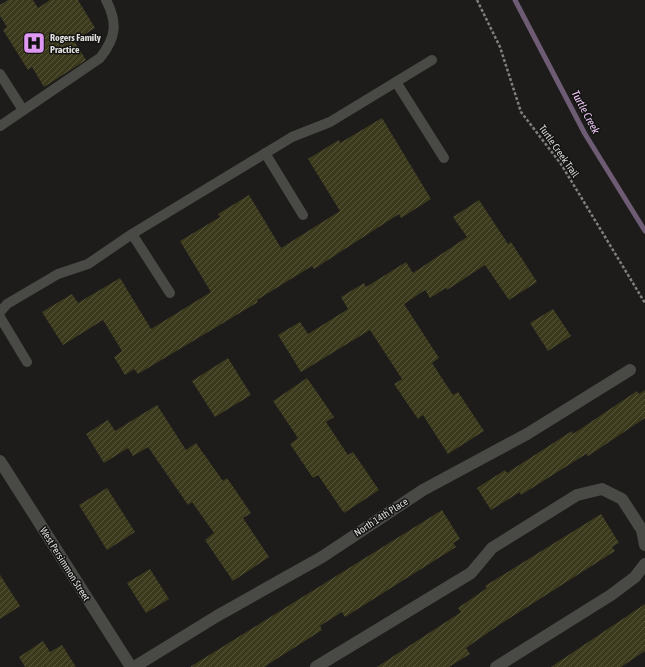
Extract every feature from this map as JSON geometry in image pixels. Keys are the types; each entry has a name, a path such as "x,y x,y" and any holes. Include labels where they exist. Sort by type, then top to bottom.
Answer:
{"street":[{"name":"North 14th Place","path":"132,667 217,616 322,557 423,490 527,434 630,370"},
{"name":"West Persimmon Street","path":"0,461 132,667"},
{"path":"316,667 471,573 492,548 577,495 602,489 622,499 642,530 645,545"},
{"path":"496,667 611,595 635,577 645,564"}],"lane":[{"path":"0,126 100,58 109,47 113,38 113,16 106,0"},
{"path":"0,312 8,304 51,278 88,264 132,234 292,136 330,122 432,60"},
{"path":"0,74 23,110"},
{"path":"396,82 444,158"},
{"path":"265,153 303,215"},
{"path":"132,234 170,293"},
{"path":"0,317 27,362"}],"path":[{"name":"Turtle Creek Trail","path":"477,0 500,47 521,112 561,164 645,303"}],"building":[{"path":"8,0 33,0 38,8 50,0 78,0 95,28 74,41 86,60 44,87 32,67 28,70 3,30 7,27 0,16 0,5"},
{"path":"382,118 431,199 401,218 399,214 314,269 312,266 257,300 258,302 138,374 134,369 125,375 114,357 122,351 103,320 63,345 42,312 72,294 78,303 120,278 151,329 211,292 180,241 220,217 218,214 249,195 281,248 340,211 308,159 339,140 340,143"},
{"path":"479,200 508,244 511,242 537,282 509,300 485,265 447,290 446,288 430,298 425,290 404,304 439,358 432,363 453,395 458,392 484,431 448,454 423,415 418,419 394,384 402,379 370,330 301,372 278,335 300,322 308,334 348,309 341,297 364,283 366,287 406,262 413,273 467,237 453,217"},
{"path":"553,309 571,336 548,351 530,323"},
{"path":"228,358 251,395 215,417 192,381"},
{"path":"307,378 334,417 326,422 348,455 353,452 379,490 344,513 318,475 313,478 290,444 298,438 273,401"},
{"path":"645,390 645,418 588,456 586,454 521,495 520,492 491,510 477,488 505,470 507,473 572,431 573,434 637,391 639,394"},
{"path":"157,405 186,450 196,443 223,481 227,478 251,513 243,518 269,557 233,581 205,540 214,533 192,502 188,505 148,447 133,456 128,448 104,463 86,434 108,420 115,431"},
{"path":"107,488 135,532 107,550 79,505"},
{"path":"442,510 460,539 453,543 456,547 345,617 342,612 320,626 322,630 264,667 190,667"},
{"path":"601,514 619,543 612,547 615,551 499,625 466,648 470,654 449,667 377,667 461,612 458,608 487,588 485,586"},
{"path":"150,569 169,599 146,613 127,583"},
{"path":"0,575 20,606 0,619"},
{"path":"645,604 645,651 621,667 551,667"},
{"path":"43,641 50,652 62,645 76,667 25,667 19,657"}],"waterway":[{"name":"Turtle Creek","path":"515,0 585,134 645,231"}],"place":[{"name":"Rogers Family Practice","path":"34,43"}]}
